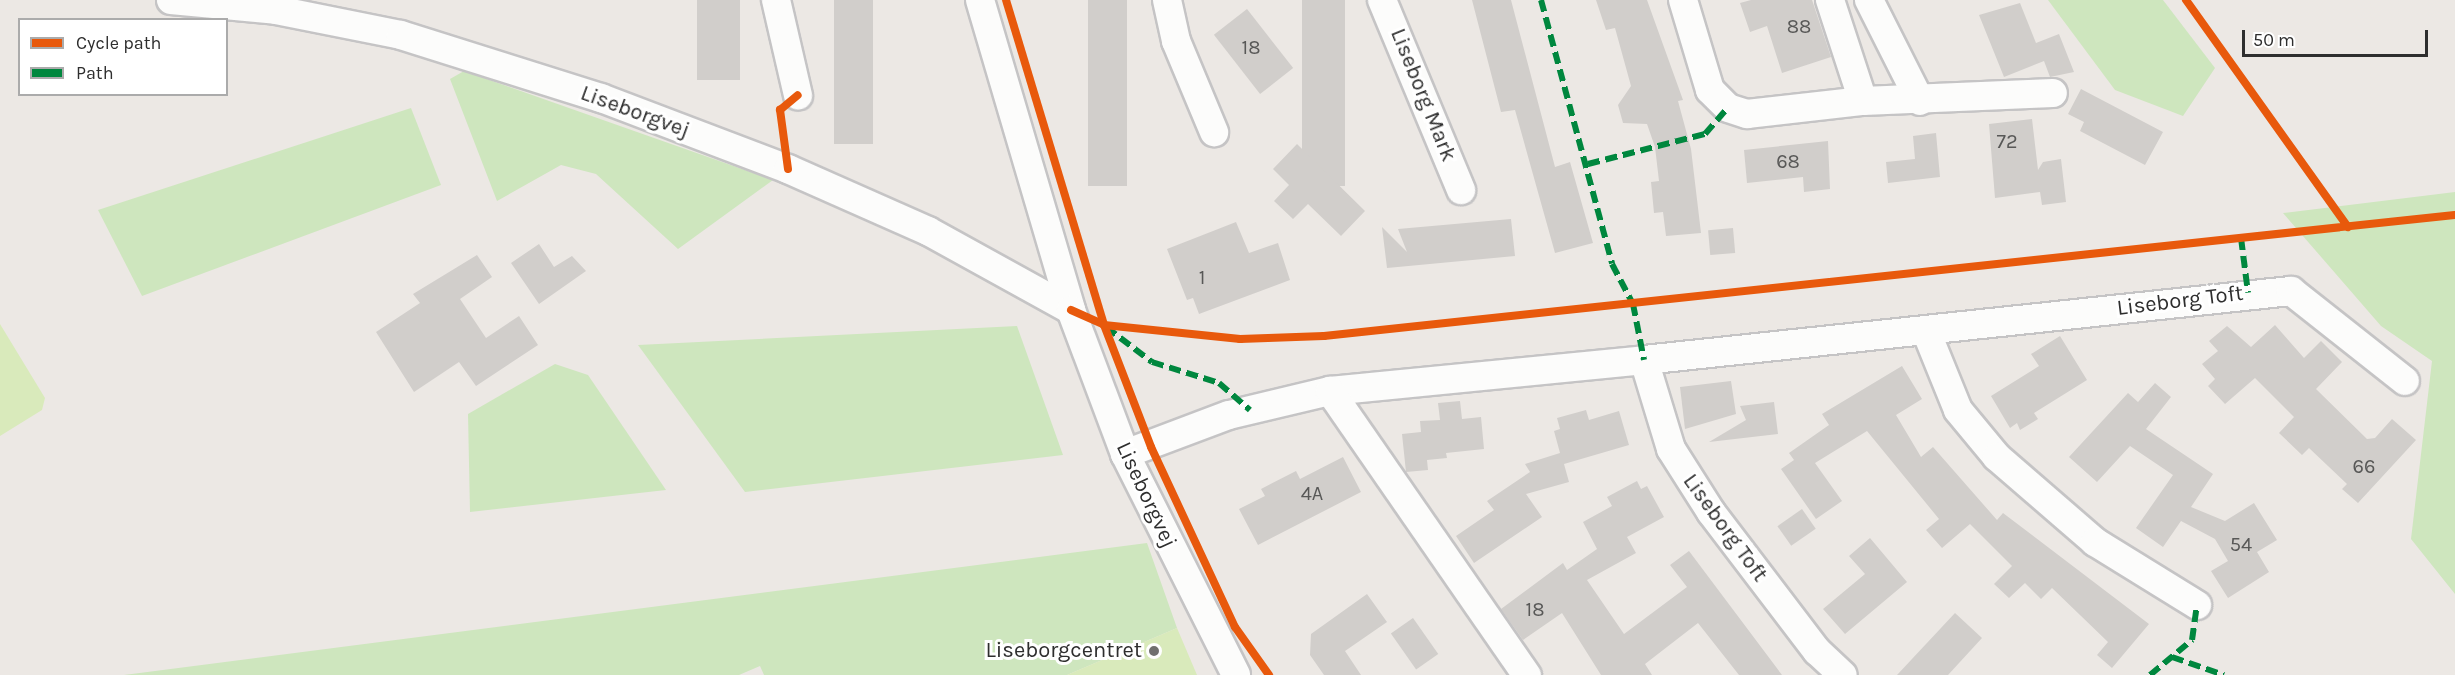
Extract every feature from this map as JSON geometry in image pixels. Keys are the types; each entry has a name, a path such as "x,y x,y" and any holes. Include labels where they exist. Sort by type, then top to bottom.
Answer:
{"street":[{"name":"Liseborgvej","path":"171,0 276,10 401,35 601,98 788,169 906,222 1071,310"},
{"path":"776,0 798,95"},
{"name":"Liseborgvej","path":"980,0 1071,310 1125,454 1236,675"},
{"path":"1167,0 1176,41 1214,132"},
{"name":"Liseborg Mark","path":"1383,0 1461,190"},
{"path":"1683,0 1710,90 1728,108 1747,114 1863,101 1920,101 2053,93"},
{"path":"1830,0 1863,101"},
{"path":"1869,0 1920,101"},
{"name":"Liseborg Toft","path":"1125,454 1229,415 1330,391 1926,331 2291,291 2405,381"},
{"path":"1926,331 1958,410 1997,458 2095,542 2197,605"},
{"name":"Liseborg Toft","path":"1644,360 1671,449 1739,549 1817,651 1843,675"},
{"path":"1330,391 1527,675"}],"green space":[{"path":"2048,0 2163,0 2215,68 2183,116 2115,90"},
{"path":"464,71 773,180 678,249 596,174 561,165 497,201 450,79"},
{"path":"411,108 441,185 142,296 98,210"},
{"path":"2455,192 2455,594 2411,539 2432,361 2381,326 2283,213"},
{"path":"0,324 45,398 42,410 0,436"},
{"path":"1017,326 1063,455 745,492 638,345"},
{"path":"555,364 588,375 666,490 470,512 468,414"},
{"path":"1147,543 1177,628 1067,675 764,675 760,666 739,675 124,675"},
{"name":"Liseborgcentret","path":"1177,628 1197,675 1067,675"}],"building":[{"path":"697,0 740,0 740,80 697,80"},
{"path":"834,0 873,0 873,144 834,144"},
{"path":"1088,0 1127,0 1127,186 1088,186"},
{"path":"1302,0 1345,0 1345,186 1302,186"},
{"path":"1472,0 1511,0 1555,167 1570,162 1593,243 1555,253 1515,110 1501,112"},
{"path":"1596,0 1647,0 1683,100 1678,101 1691,149 1701,233 1666,236 1663,212 1654,213 1651,182 1659,181 1655,147 1647,124 1623,123 1618,105 1631,86 1615,28 1606,30"},
{"path":"1751,0 1812,0 1831,57 1782,73 1767,26 1750,32 1740,3"},
{"path":"2020,3 2036,43 2059,34 2074,72 2050,77 2044,61 2004,77 1979,15"},
{"path":"1247,9 1293,68 1260,94 1214,35"},
{"path":"2081,89 2163,132 2145,165 2080,131 2084,122 2068,114"},
{"path":"2032,119 2038,170 2043,162 2061,159 2066,202 2042,205 2040,192 1995,198 1989,124"},
{"path":"1936,133 1940,177 1888,183 1886,162 1915,159 1913,136"},
{"path":"1828,141 1830,189 1804,192 1803,177 1747,183 1744,150"},
{"path":"1297,144 1365,211 1341,236 1308,204 1293,219 1274,201 1289,185 1273,169"},
{"path":"1511,219 1515,256 1387,268 1382,227 1407,252 1398,229"},
{"path":"1236,222 1249,253 1278,243 1290,280 1199,314 1193,298 1187,300 1167,249"},
{"path":"1733,228 1735,253 1710,255 1708,230"},
{"path":"539,244 554,267 572,256 586,271 539,304 511,263"},
{"path":"477,255 492,277 460,299 486,338 519,316 538,345 476,386 459,362 414,392 376,332 420,303 413,294"},
{"path":"2275,325 2304,358 2321,341 2342,362 2316,389 2367,439 2375,438 2392,419 2416,440 2358,503 2342,489 2347,484 2309,448 2302,455 2279,433 2294,417 2255,378 2225,404 2208,386 2215,379 2202,364 2218,351 2209,341 2227,326 2251,347"},
{"path":"2060,336 2087,380 2034,413 2038,419 2020,430 2017,423 2010,428 1991,396 2039,366 2031,354"},
{"path":"1902,366 1922,399 1896,415 1921,457 1933,447 1997,520 2003,513 2149,624 2112,668 2097,655 2108,642 2052,588 2041,599 2025,583 2009,598 1994,584 2012,566 1970,524 1942,548 1926,530 1939,519 1867,431 1815,463 1842,501 1816,519 1781,469 1794,460 1789,453 1829,425 1822,414"},
{"path":"1731,381 1736,414 1685,429 1680,387"},
{"path":"2155,383 2171,397 2146,429 2213,474 2191,507 2225,521 2254,503 2277,540 2257,552 2269,572 2228,598 2211,571 2228,561 2215,539 2181,521 2163,547 2136,528 2173,475 2130,446 2097,482 2069,457 2128,393 2138,402"},
{"path":"1460,401 1462,419 1481,417 1484,449 1446,453 1447,458 1427,460 1428,470 1406,472 1402,434 1421,432 1420,421 1440,420 1438,403"},
{"path":"1774,402 1778,434 1709,442 1746,420 1740,406"},
{"path":"1586,410 1589,420 1619,411 1629,445 1564,464 1569,482 1526,494 1542,517 1474,563 1456,536 1494,510 1487,501 1530,472 1525,464 1560,453 1554,431 1560,429 1557,418"},
{"path":"1343,457 1361,492 1258,545 1239,509 1265,496 1261,489 1296,471 1300,479"},
{"path":"1637,481 1641,489 1647,486 1664,517 1627,537 1636,553 1587,580 1624,634 1687,587 1670,565 1689,551 1782,675 1739,675 1698,623 1645,664 1652,675 1601,675 1562,613 1523,640 1501,609 1563,563 1567,570 1597,549 1583,522 1612,506 1607,497"},
{"path":"1802,509 1816,529 1791,546 1777,526"},
{"path":"1870,538 1907,582 1845,634 1823,609 1865,574 1849,556"},
{"path":"1367,594 1387,622 1345,651 1361,675 1324,675 1310,655 1311,634"},
{"path":"1955,613 1982,638 1948,675 1897,675"},
{"path":"1413,618 1438,654 1416,670 1391,633"}],"marked path":[{"path":"1541,0 1612,264 1633,304 1644,360"},
{"path":"1588,164 1705,134 1728,108"},
{"path":"2241,238 2248,293"},
{"path":"1106,327 1152,362 1219,383 1250,410"},
{"path":"2150,675 2192,640 2197,605"},
{"path":"2172,657 2224,675"}],"cycle path":[{"path":"1006,0 1104,325 1151,447 1235,627 1269,675"},
{"path":"2186,0 2348,227"},
{"path":"788,169 780,110 798,95"},
{"path":"1071,310 1104,325 1240,339 1324,336 2455,215"}],"place":[{"name":"Liseborgcentret","path":"1154,651"}]}
